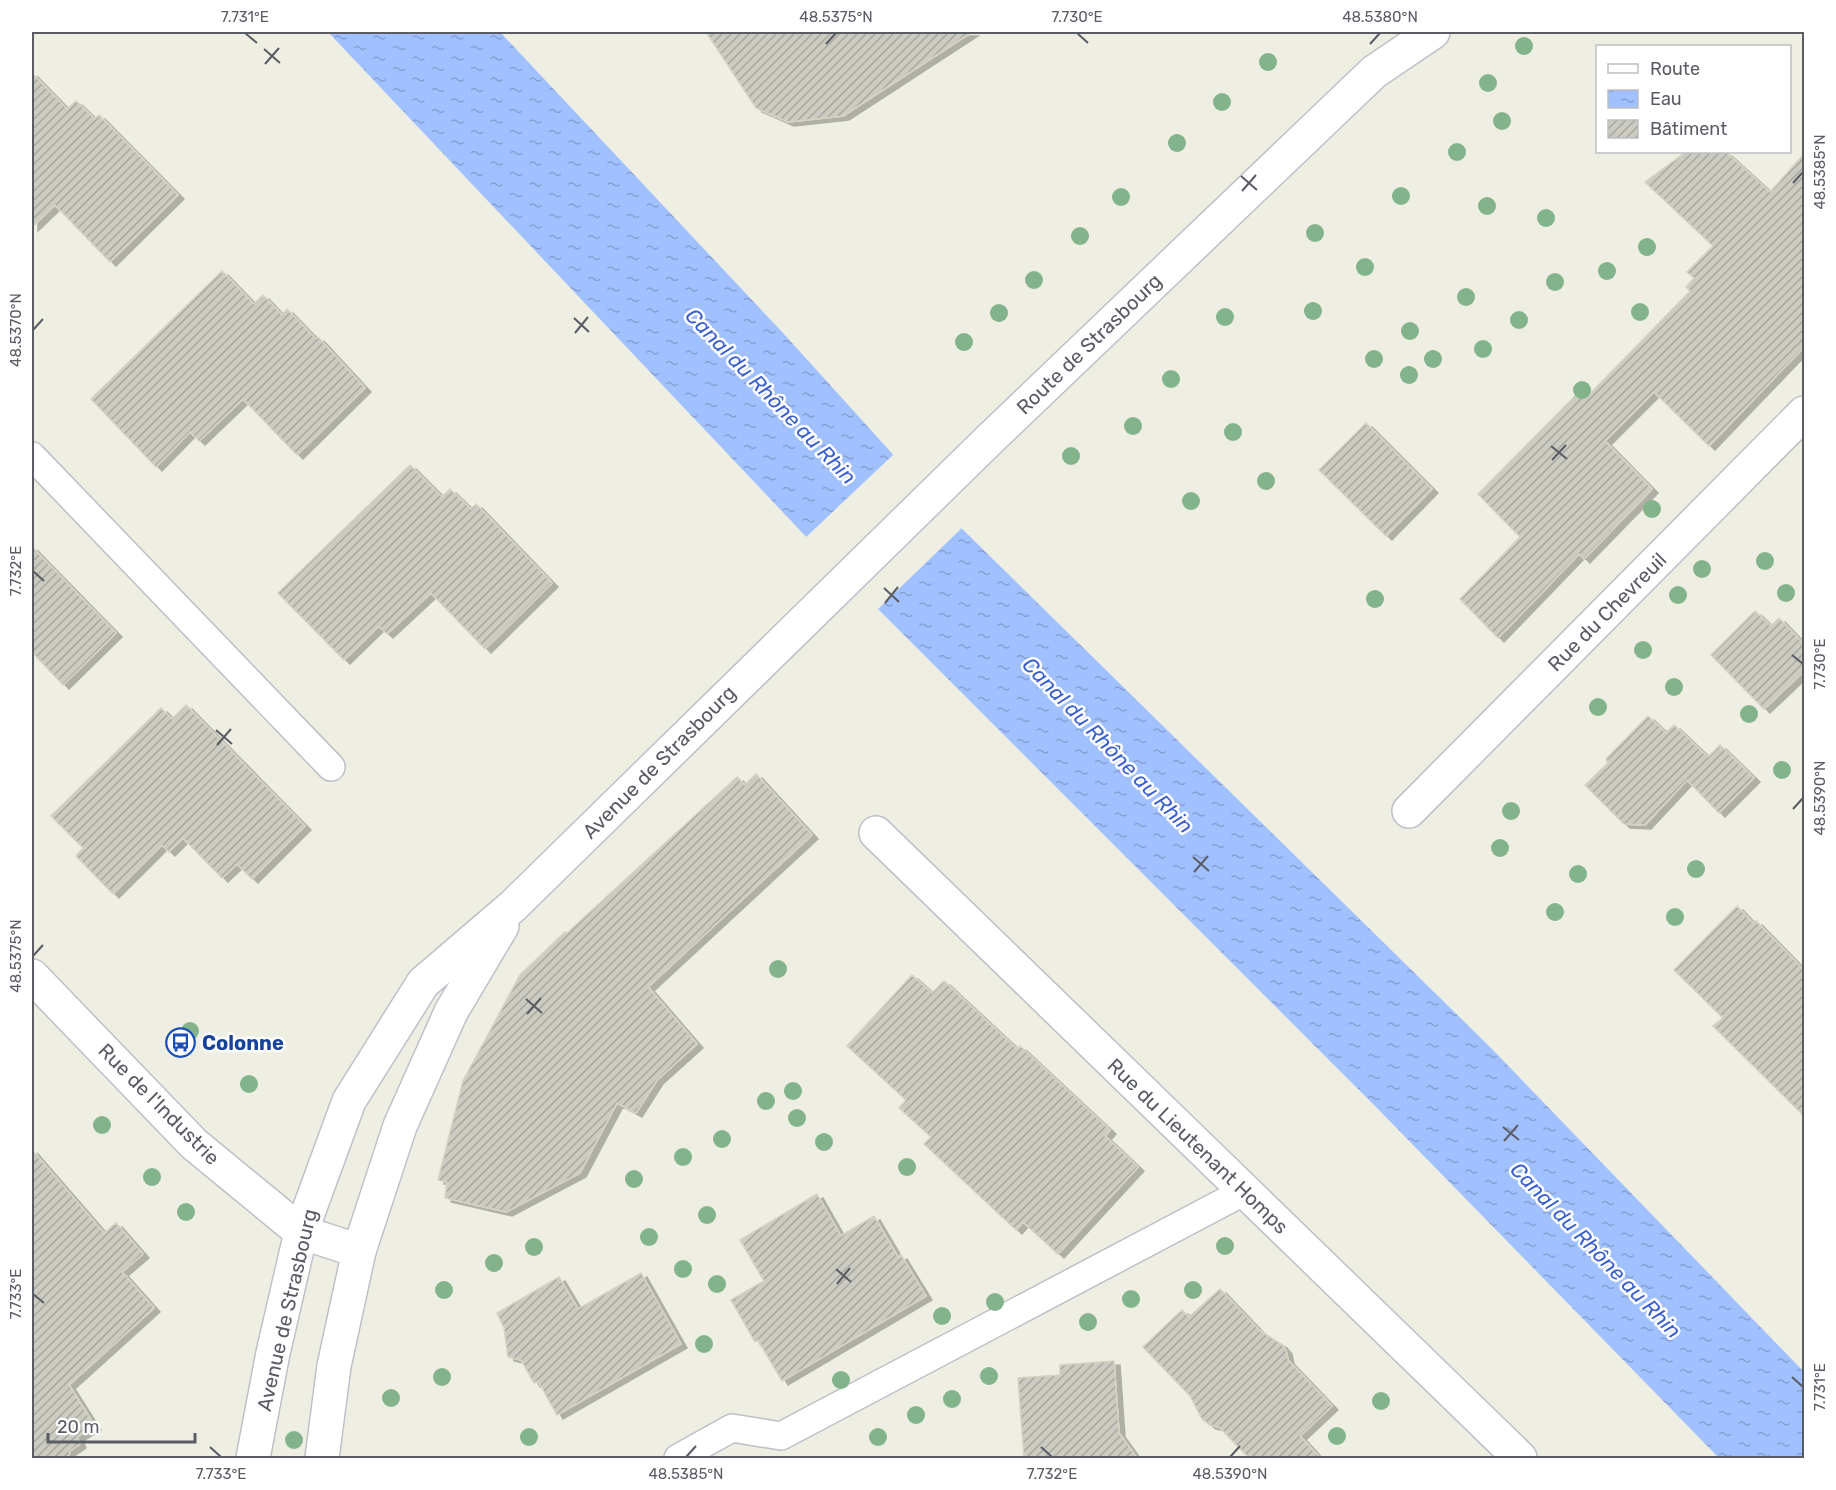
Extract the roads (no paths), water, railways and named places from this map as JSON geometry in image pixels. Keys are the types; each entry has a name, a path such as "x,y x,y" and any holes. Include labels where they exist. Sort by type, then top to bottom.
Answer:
{"main road":[{"path":"1374,72 1404,32"},
{"path":"1374,72 1433,32"},
{"name":"Route de Strasbourg","path":"805,619 1374,72"},
{"name":"Rue du Chevreuil","path":"1409,811 1804,413"},
{"name":"Avenue de Strasbourg","path":"253,1458 273,1353 301,1233 349,1101 423,983 513,906 805,619"},
{"name":"Rue du Lieutenant Homps","path":"876,833 1520,1458"},
{"name":"Avenue de Strasbourg","path":"322,1458 334,1366 359,1251 400,1126 451,1012 513,906"},
{"name":"Rue de l'Industrie","path":"32,976 194,1144 301,1233 359,1251"}],"lane":[{"path":"32,456 330,767"},
{"path":"678,1458 732,1428 781,1437 1245,1191"}],"water":[{"name":"Canal du Rhône au Rhin","path":"328,32 500,32 783,333 946,513 1491,1048 1804,1372 1804,1458 1719,1458 1375,1106 812,543"}],"place":[{"name":"Colonne","path":"181,1043"}]}
